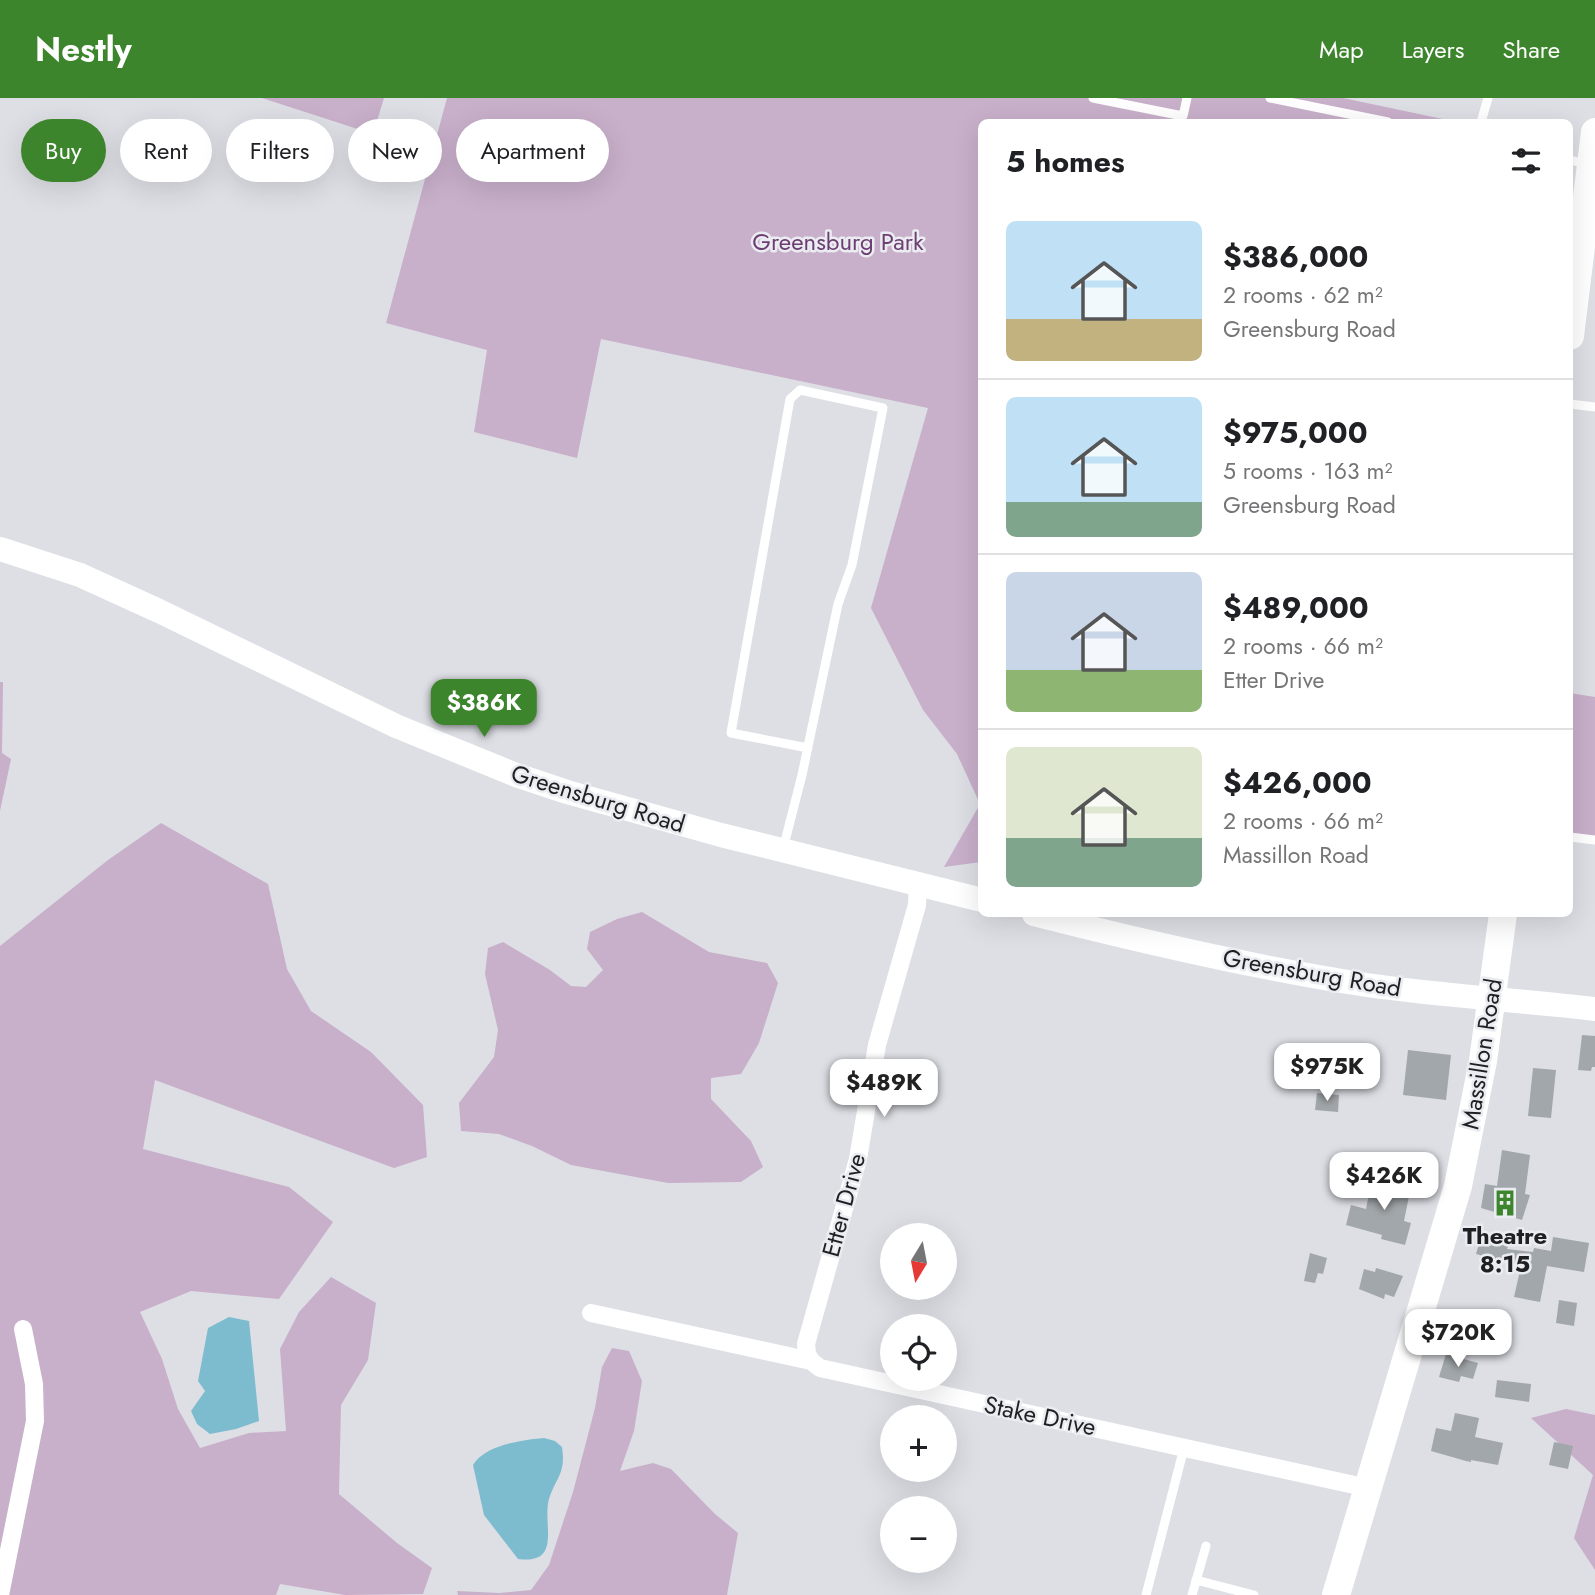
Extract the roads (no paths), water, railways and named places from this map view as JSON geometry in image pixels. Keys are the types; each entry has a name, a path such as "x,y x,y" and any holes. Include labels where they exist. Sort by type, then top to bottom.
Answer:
{"main road":[{"path":"1573,289 1581,163 1595,132"},
{"name":"Greensburg Road","path":"0,550 80,575 396,726 486,764 567,792 783,851 978,899"},
{"name":"Greensburg Road","path":"1047,917 1298,974 1490,1000 1595,1009"},
{"name":"Massillon Road","path":"1336,1595 1458,1186 1480,1082 1503,917"}],"street":[{"name":"Etter Drive","path":"811,1361 806,1344 858,1159 877,1045 917,905 918,884"},
{"name":"Stake Drive","path":"591,1313 811,1361 820,1368 1368,1488"},
{"path":"0,1595 35,1421 34,1384 23,1329"}],"lane":[{"path":"1093,98 1183,116 1187,98"},
{"path":"1270,98 1373,119"},
{"path":"1482,119 1488,98"},
{"path":"783,851 808,748 838,604 852,565 883,408 800,390 790,399 732,733 808,748"},
{"path":"1573,404 1595,407"},
{"path":"1573,837 1595,840"},
{"path":"1146,1595 1184,1448"},
{"path":"1192,1595 1206,1546"},
{"path":"1196,1580 1254,1595"}],"water":[{"path":"229,1317 249,1321 259,1421 210,1434 197,1424 191,1411 205,1391 198,1381 208,1328"},
{"path":"544,1438 555,1441 562,1447 563,1456 561,1470 549,1499 548,1541 541,1556 518,1559 484,1515 473,1465 495,1448"}],"place":[{"name":"Theatre 8:15","path":"1505,1203"}],"park label":[{"name":"Greensburg Park","path":"838,242"}]}
